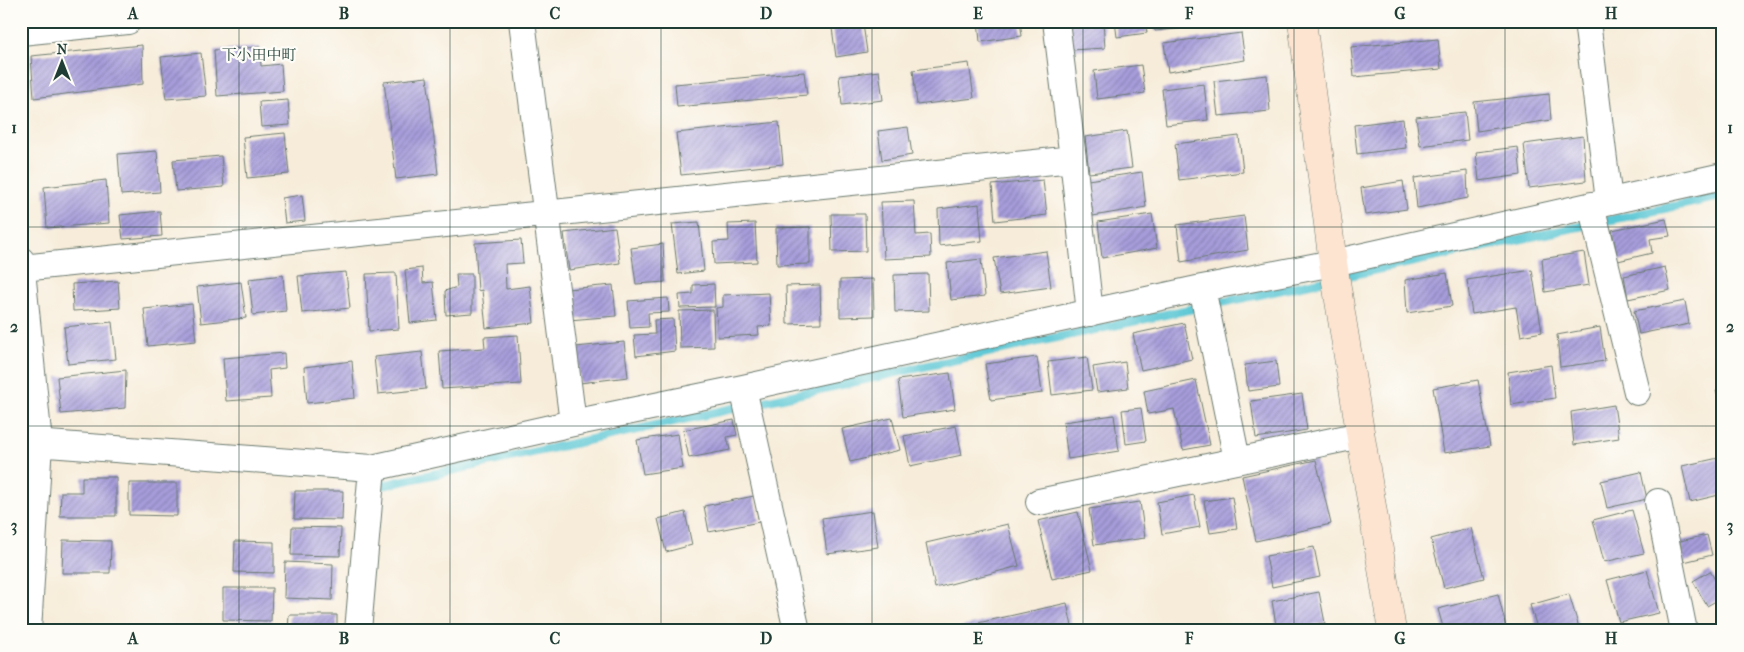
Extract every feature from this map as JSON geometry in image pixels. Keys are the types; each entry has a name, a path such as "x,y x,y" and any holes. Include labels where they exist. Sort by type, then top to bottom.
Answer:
{"street":[{"path":"21,32 128,21"},
{"path":"522,21 573,423"},
{"path":"1056,21 1090,313"},
{"path":"1302,21 1333,263 1392,631"},
{"path":"1587,21 1600,203 1637,392"},
{"path":"28,631 30,443 22,264 1073,159"},
{"path":"30,443 372,468 1202,288 1333,263 1723,176"},
{"path":"1202,288 1237,460"},
{"path":"743,388 797,631"},
{"path":"1039,502 1361,435"},
{"path":"358,631 372,468"},
{"path":"1658,502 1684,631"}],"building":[{"path":"978,21 1020,21 1022,36 980,42"},
{"path":"1069,21 1103,21 1105,48 1071,50"},
{"path":"1115,21 1145,21 1147,33 1117,37"},
{"path":"1153,21 1239,21 1239,23 1155,31"},
{"path":"863,24 867,52 836,57 832,28"},
{"path":"1241,33 1245,60 1168,72 1164,43"},
{"path":"1438,39 1441,69 1354,77 1351,47"},
{"path":"142,45 143,84 34,98 31,56"},
{"path":"260,47 261,66 281,64 283,91 217,96 214,50"},
{"path":"201,53 206,96 166,99 161,57"},
{"path":"969,63 974,98 917,105 913,70"},
{"path":"1141,65 1145,93 1097,99 1094,71"},
{"path":"879,71 883,100 842,105 839,76"},
{"path":"804,72 807,95 677,107 675,84"},
{"path":"1267,75 1270,111 1218,116 1214,81"},
{"path":"427,77 438,174 396,179 384,82"},
{"path":"1204,84 1208,120 1166,125 1162,89"},
{"path":"1549,94 1551,120 1477,131 1474,102"},
{"path":"288,100 290,125 261,127 259,102"},
{"path":"1465,112 1468,140 1420,146 1416,117"},
{"path":"1403,119 1406,148 1357,154 1354,125"},
{"path":"779,122 783,164 681,175 676,133"},
{"path":"908,127 912,155 882,160 878,131"},
{"path":"1127,131 1132,168 1089,173 1085,137"},
{"path":"285,133 289,174 247,178 243,137"},
{"path":"1239,136 1243,172 1179,180 1175,144"},
{"path":"1583,136 1586,181 1529,188 1524,144"},
{"path":"1518,147 1521,175 1479,181 1476,152"},
{"path":"157,151 160,192 121,195 118,154"},
{"path":"221,156 224,187 176,191 173,160"},
{"path":"1467,171 1468,198 1417,208 1414,178"},
{"path":"1142,172 1146,207 1093,216 1088,180"},
{"path":"106,180 109,223 47,228 44,187"},
{"path":"1043,180 1047,215 995,221 992,185"},
{"path":"1403,181 1407,209 1365,215 1361,188"},
{"path":"302,195 305,221 285,223 282,198"},
{"path":"914,201 916,235 930,234 931,257 884,259 881,202"},
{"path":"979,204 982,241 939,246 938,209"},
{"path":"160,211 162,236 123,239 120,215"},
{"path":"831,214 865,214 866,251 832,252"},
{"path":"1152,214 1157,248 1102,258 1098,222"},
{"path":"1244,216 1248,250 1181,262 1177,225"},
{"path":"1666,219 1670,236 1650,239 1652,253 1618,261 1612,230"},
{"path":"699,222 704,271 678,274 672,224"},
{"path":"755,223 757,262 714,264 713,242 729,241 728,224"},
{"path":"615,227 620,263 569,270 564,233"},
{"path":"810,227 810,264 777,265 776,228"},
{"path":"521,240 523,263 505,264 506,289 530,286 534,323 486,328 482,290 478,291 475,243"},
{"path":"663,244 665,282 636,284 631,248"},
{"path":"1046,251 1051,287 1000,294 994,258"},
{"path":"1584,252 1589,285 1545,292 1542,259"},
{"path":"981,259 985,296 951,300 947,263"},
{"path":"1665,267 1670,290 1628,299 1624,276"},
{"path":"422,268 423,283 433,282 437,320 410,323 405,270"},
{"path":"1532,270 1542,332 1521,336 1516,307 1472,314 1467,280"},
{"path":"346,272 350,308 302,313 298,276"},
{"path":"396,273 399,329 369,331 366,274"},
{"path":"1447,273 1452,306 1407,313 1405,280"},
{"path":"456,274 472,274 472,313 446,315 445,291 457,287"},
{"path":"928,274 929,311 895,312 894,275"},
{"path":"283,275 286,311 253,315 249,279"},
{"path":"873,279 874,316 840,317 840,280"},
{"path":"118,281 120,308 73,311 72,284"},
{"path":"241,282 246,318 201,323 197,287"},
{"path":"714,284 715,307 680,308 679,295 693,294 693,285"},
{"path":"613,285 616,316 569,320 567,289"},
{"path":"820,285 821,323 787,324 786,286"},
{"path":"769,293 771,326 758,327 759,335 718,337 716,308 723,307 723,295"},
{"path":"668,298 669,312 648,313 649,327 630,328 628,301"},
{"path":"1685,301 1689,324 1639,334 1634,311"},
{"path":"192,304 196,341 148,346 144,309"},
{"path":"713,310 714,347 680,348 679,311"},
{"path":"673,319 675,351 636,356 634,335 655,334 654,320"},
{"path":"112,322 116,359 68,364 64,327"},
{"path":"1184,323 1192,359 1141,370 1133,334"},
{"path":"1600,327 1605,361 1560,367 1557,335"},
{"path":"518,335 521,384 442,389 439,351 485,348 484,337"},
{"path":"624,342 628,377 580,383 576,347"},
{"path":"422,352 426,389 378,394 374,357"},
{"path":"284,353 285,368 269,370 271,398 226,401 223,358"},
{"path":"1037,357 1042,393 991,400 985,364"},
{"path":"1087,357 1092,390 1052,395 1048,362"},
{"path":"352,361 355,398 307,403 304,367"},
{"path":"1276,361 1279,387 1248,391 1245,365"},
{"path":"1125,362 1128,388 1097,392 1093,367"},
{"path":"1551,365 1555,398 1511,405 1508,372"},
{"path":"126,370 125,408 61,414 57,377"},
{"path":"950,373 955,409 903,417 898,380"},
{"path":"1196,380 1210,445 1183,450 1174,409 1148,414 1144,391"},
{"path":"1478,380 1490,446 1444,453 1433,388"},
{"path":"1723,389 1723,406 1716,391"},
{"path":"1302,394 1307,430 1256,438 1251,401"},
{"path":"1614,405 1619,438 1574,445 1571,412"},
{"path":"1141,408 1146,441 1126,444 1122,410"},
{"path":"1114,415 1119,451 1068,459 1063,422"},
{"path":"892,418 900,450 850,462 842,429"},
{"path":"734,420 737,435 727,437 730,450 689,458 683,430"},
{"path":"956,426 962,455 910,466 904,436"},
{"path":"678,434 683,468 643,474 637,440"},
{"path":"1723,457 1723,494 1690,502 1682,466"},
{"path":"1316,460 1331,524 1256,541 1242,476"},
{"path":"1641,472 1647,499 1607,508 1601,481"},
{"path":"82,477 116,477 116,516 60,516 61,492 82,492"},
{"path":"129,483 177,483 177,516 129,515"},
{"path":"295,491 343,491 342,520 294,519"},
{"path":"1194,495 1200,527 1162,534 1157,502"},
{"path":"754,496 759,522 709,532 704,506"},
{"path":"1232,497 1237,529 1210,533 1204,501"},
{"path":"1140,502 1145,538 1094,545 1089,509"},
{"path":"1632,510 1644,553 1604,562 1593,520"},
{"path":"873,511 878,547 827,554 822,518"},
{"path":"685,512 692,545 666,552 658,519"},
{"path":"1078,512 1092,570 1052,579 1038,521"},
{"path":"1008,524 1019,566 935,588 926,543"},
{"path":"292,527 341,528 340,556 291,555"},
{"path":"1471,528 1484,578 1444,588 1431,539"},
{"path":"1707,535 1712,555 1684,562 1680,541"},
{"path":"63,540 111,541 110,573 62,573"},
{"path":"235,541 274,542 274,573 234,572"},
{"path":"1314,547 1320,577 1272,587 1266,556"},
{"path":"285,562 333,564 332,600 284,598"},
{"path":"1647,570 1659,613 1619,622 1607,580"},
{"path":"1710,571 1723,593 1723,597 1707,606 1693,581"},
{"path":"223,588 272,588 271,621 223,620"},
{"path":"1319,592 1325,623 1277,631 1272,601"},
{"path":"1498,594 1507,631 1444,631 1438,609"},
{"path":"1569,594 1580,631 1538,631 1530,605"},
{"path":"1067,603 1073,631 947,630"},
{"path":"289,615 337,615 337,631 288,631"},
{"path":"1659,627 1660,631 1647,631 1647,630"}],"waterway":[{"path":"380,486 1045,340 1723,196"}],"district":[{"name":"下小田中町","path":"259,55"}]}
